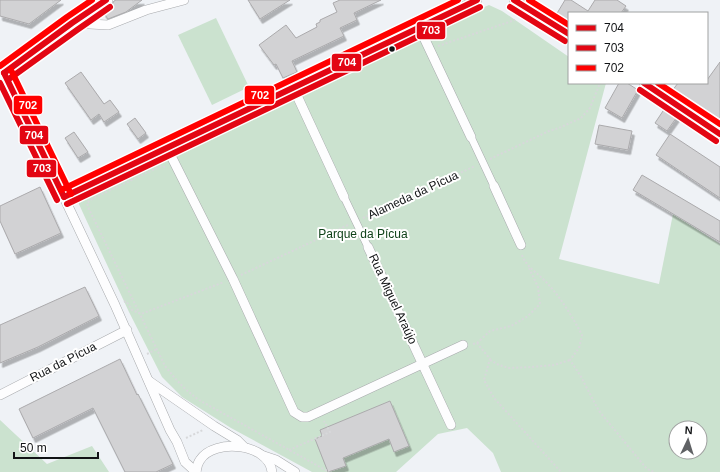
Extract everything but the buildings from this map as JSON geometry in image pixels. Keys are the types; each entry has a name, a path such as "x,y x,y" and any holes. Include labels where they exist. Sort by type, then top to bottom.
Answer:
{"main road":[{"path":"1,71 106,0"}],"street":[{"path":"72,23 108,25 146,10 184,0"},
{"path":"64,197 477,0"},
{"path":"514,0 568,33"},
{"path":"419,27 521,245"},
{"path":"1,71 64,197 127,330 185,462 196,472"},
{"path":"645,84 720,134"},
{"name":"Rua Miguel Araújo","path":"293,87 451,425"},
{"path":"167,148 233,279 294,412 302,417 308,417 319,413 463,345"},
{"name":"Rua da Pícua","path":"0,395 127,330"},
{"path":"148,380 214,426 237,440 244,447"},
{"path":"196,472 200,459 209,452 230,446 244,447 255,451 276,460 295,472"},
{"path":"264,456 272,469 272,472"}],"path":[{"path":"429,49 515,20"},
{"name":"Alameda da Pícua","path":"233,279 549,131 581,118 590,108 600,84"},
{"path":"176,166 167,170 165,166 161,166 92,199 87,203 165,366 176,380 198,400 329,472"},
{"path":"463,345 477,343 490,331 511,326 528,316 540,304 538,287 524,260 521,245"},
{"path":"477,343 490,360 509,368 554,365 570,360 579,348 582,334 574,318 546,282 528,266"},
{"path":"115,305 126,301 132,310 141,314 233,279"},
{"path":"490,360 484,380 494,398 561,472"},
{"path":"570,360 580,375 599,411 647,469 654,472"},
{"path":"289,450 330,432 319,413"}],"green space":[{"name":"Parque da Pícua","path":"489,5 502,11 568,56 568,84 606,84 559,259 659,284 673,214 720,244 720,472 501,472 493,453 467,428 438,434 396,472 312,472 231,428 182,397 162,377 129,312 78,202 83,195 93,190 95,193 385,56 383,51"},
{"path":"216,18 249,87 212,105 178,35"},
{"path":"0,420 47,464 92,446 109,472 0,472"}],"transit line":[{"name":"702","path":"0,66 92,0"},
{"name":"704","path":"4,73 106,0"},
{"name":"702","path":"61,190 458,0"},
{"name":"704","path":"64,197 477,0"},
{"name":"704","path":"514,0 568,33"},
{"name":"702","path":"529,0 568,24"},
{"name":"703","path":"9,79 110,7"},
{"name":"703","path":"67,204 480,7"},
{"name":"703","path":"510,7 565,41"},
{"name":"702","path":"11,70 71,194"},
{"name":"704","path":"4,73 64,197"},
{"name":"703","path":"0,83 57,200"},
{"name":"704","path":"645,84 720,134"},
{"name":"702","path":"660,84 720,124"},
{"name":"703","path":"640,90 716,141"}]}
